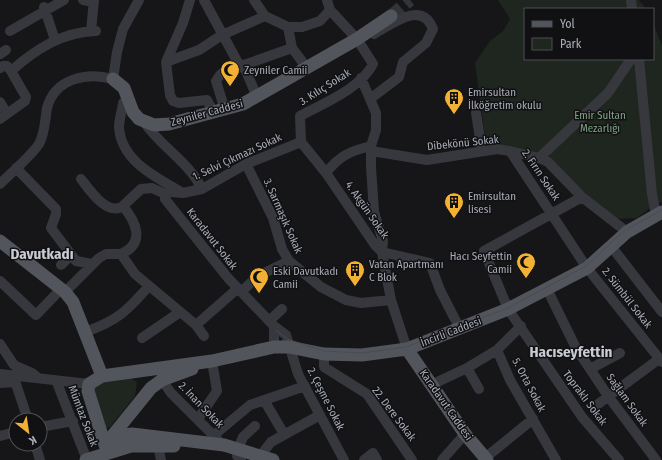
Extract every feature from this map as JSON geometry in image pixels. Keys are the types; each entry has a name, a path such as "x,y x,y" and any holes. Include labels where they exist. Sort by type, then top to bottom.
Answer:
{"main road":[{"name":"Zeyniler Caddesi","path":"144,122 154,125 169,124 220,112 243,104 358,41 389,14"},
{"path":"113,79 124,88 133,112 144,122"},
{"name":"İncirli Caddesi","path":"212,361 274,347 324,354 362,356 407,349 508,309 587,268 627,232 659,214"},
{"path":"0,241 63,291 73,302 102,376"},
{"name":"Karadavut Caddesi","path":"407,349 465,434 486,459"},
{"path":"105,445 88,391 89,384 102,376 212,361"},
{"path":"90,459 105,445 151,388 162,380 212,361"},
{"path":"122,373 140,380 143,386 140,401"},
{"path":"127,418 127,424 132,434"},
{"path":"105,445 120,436 132,434 224,445 241,456"},
{"path":"105,445 118,450"},
{"path":"90,459 131,446 184,447 241,456 267,458"}],"street":[{"path":"10,30 45,8 64,0"},
{"path":"11,71 26,58 65,35 79,31 93,31 94,1 83,0"},
{"path":"0,184 39,144 48,107 54,94 60,87 85,76 100,75 113,79 117,52 123,29 139,0"},
{"path":"190,0 183,23 166,62 170,95 173,101 179,103 207,100 220,112"},
{"path":"204,0 239,64 246,71 257,97"},
{"path":"254,0 265,16 288,27 302,27 320,21 328,5 358,41 397,21 413,14 422,13 430,20 433,29 426,43 403,62 399,77 370,99"},
{"path":"45,8 56,40"},
{"path":"166,62 199,50 222,35 265,16"},
{"path":"288,27 292,48 307,68"},
{"name":"3. Kılıç Sokak","path":"301,142 300,116 349,88 369,71 373,64 358,41"},
{"path":"220,112 216,81 220,75 239,64 292,48"},
{"path":"539,158 608,93 630,60"},
{"path":"639,60 652,194 659,214"},
{"path":"0,68 7,66 26,97 25,101 3,116 0,102"},
{"path":"362,78 376,113 376,130 371,149 374,212 383,241 382,252 430,263 440,290 460,329"},
{"name":"1. Selvi Çıkmazı Sokak","path":"123,103 119,126 120,136 126,150 143,169 183,193 202,189 246,164 301,142"},
{"path":"476,113 482,151"},
{"path":"144,122 155,137 189,169 202,189"},
{"name":"4. Akgün Sokak","path":"301,142 326,173 375,245 382,252 391,300 407,349"},
{"path":"326,173 336,160 358,149 371,149"},
{"name":"Dibekönü Sokak","path":"371,149 427,160 497,149 510,150 539,158 548,162 582,196 627,232"},
{"name":"2. Fırın Sokak","path":"510,150 587,268"},
{"name":"3. Sarmaşık Sokak","path":"246,164 273,218 282,249 289,261 321,287 346,300 361,303 391,300"},
{"path":"16,168 56,209 56,214 51,228 71,255 76,260 92,264"},
{"path":"81,179 104,204 111,208 119,208 123,206 141,189 152,188 165,194 171,192 183,193"},
{"name":"Karadavut Sokak","path":"165,194 165,199 239,290 271,323 286,335 289,348"},
{"name":"2. Fırın Sokak","path":"552,214 582,196"},
{"path":"0,281 36,315 92,264 106,254 121,254 129,251 137,237 136,228 123,206"},
{"name":"Topraklı Sokak","path":"552,214 484,251 508,309 582,417 619,460"},
{"path":"612,246 662,312"},
{"path":"121,254 135,274 196,325 204,336"},
{"path":"61,265 71,255"},
{"path":"196,325 258,276 289,261"},
{"name":"2. Sümbül Sokak","path":"587,268 661,361"},
{"path":"86,332 121,316 149,286"},
{"name":"Sağlam Sokak","path":"547,289 576,348 590,370 656,460"},
{"path":"274,347 271,323 282,309"},
{"path":"142,338 180,312"},
{"path":"431,385 467,368 497,350 521,326"},
{"path":"0,344 14,365 32,373 38,379"},
{"name":"2. Çeşme Sokak","path":"289,348 304,386 344,460"},
{"name":"5. Orta Sokak","path":"497,350 510,380 556,460"},
{"path":"590,370 620,353"},
{"name":"22. Dere Sokak","path":"324,354 324,367 366,394 412,460"},
{"path":"198,419 217,391 212,361"},
{"path":"594,407 661,361"},
{"path":"467,368 479,389"},
{"path":"0,374 14,379"},
{"path":"14,379 25,412"},
{"path":"0,383 14,379 38,379 89,384"},
{"name":"Mümtaz Sokak","path":"56,380 90,459"},
{"name":"2. İnan Sokak","path":"162,380 172,393 213,436 224,445"},
{"path":"213,436 250,405 304,386"},
{"path":"264,400 284,434"},
{"path":"267,458 271,442 320,415"},
{"path":"486,459 533,419"},
{"path":"48,426 73,421"},
{"path":"241,456 243,437 255,426"},
{"path":"442,460 465,434"},
{"path":"158,446 161,460"},
{"path":"364,460 373,453 378,460"},
{"path":"656,460 662,457"}],"green space":[{"name":"Emir Sultan Mezarlığı","path":"498,0 639,0 645,8 524,8 524,60 654,60 654,25 662,45 662,202 654,205 637,218 617,219 578,187 546,157 510,146 486,143 475,63 490,41 503,31 510,19"},
{"path":"125,375 137,382 135,396 110,427 103,429 93,387 99,380"}],"tunnel":[{"path":"391,16 410,0"}],"tram line":[{"path":"276,330 287,339 324,351 362,353 406,347 508,308 586,266 624,231 662,210"}],"place":[{"name":"Zeyniler Camii","path":"230,87"},
{"name":"Emirsultan İlköğretim okulu","path":"454,115"},
{"name":"Emirsultan lisesi","path":"454,219"},
{"name":"Hacı Seyfettin Camii","path":"526,279"},
{"name":"Vatan Apartmanı C Blok","path":"355,287"},
{"name":"Eski Davutkadı Camii","path":"259,294"}],"district":[{"name":"Davutkadı","path":"42,254"},
{"name":"Hacıseyfettin","path":"571,352"}]}
